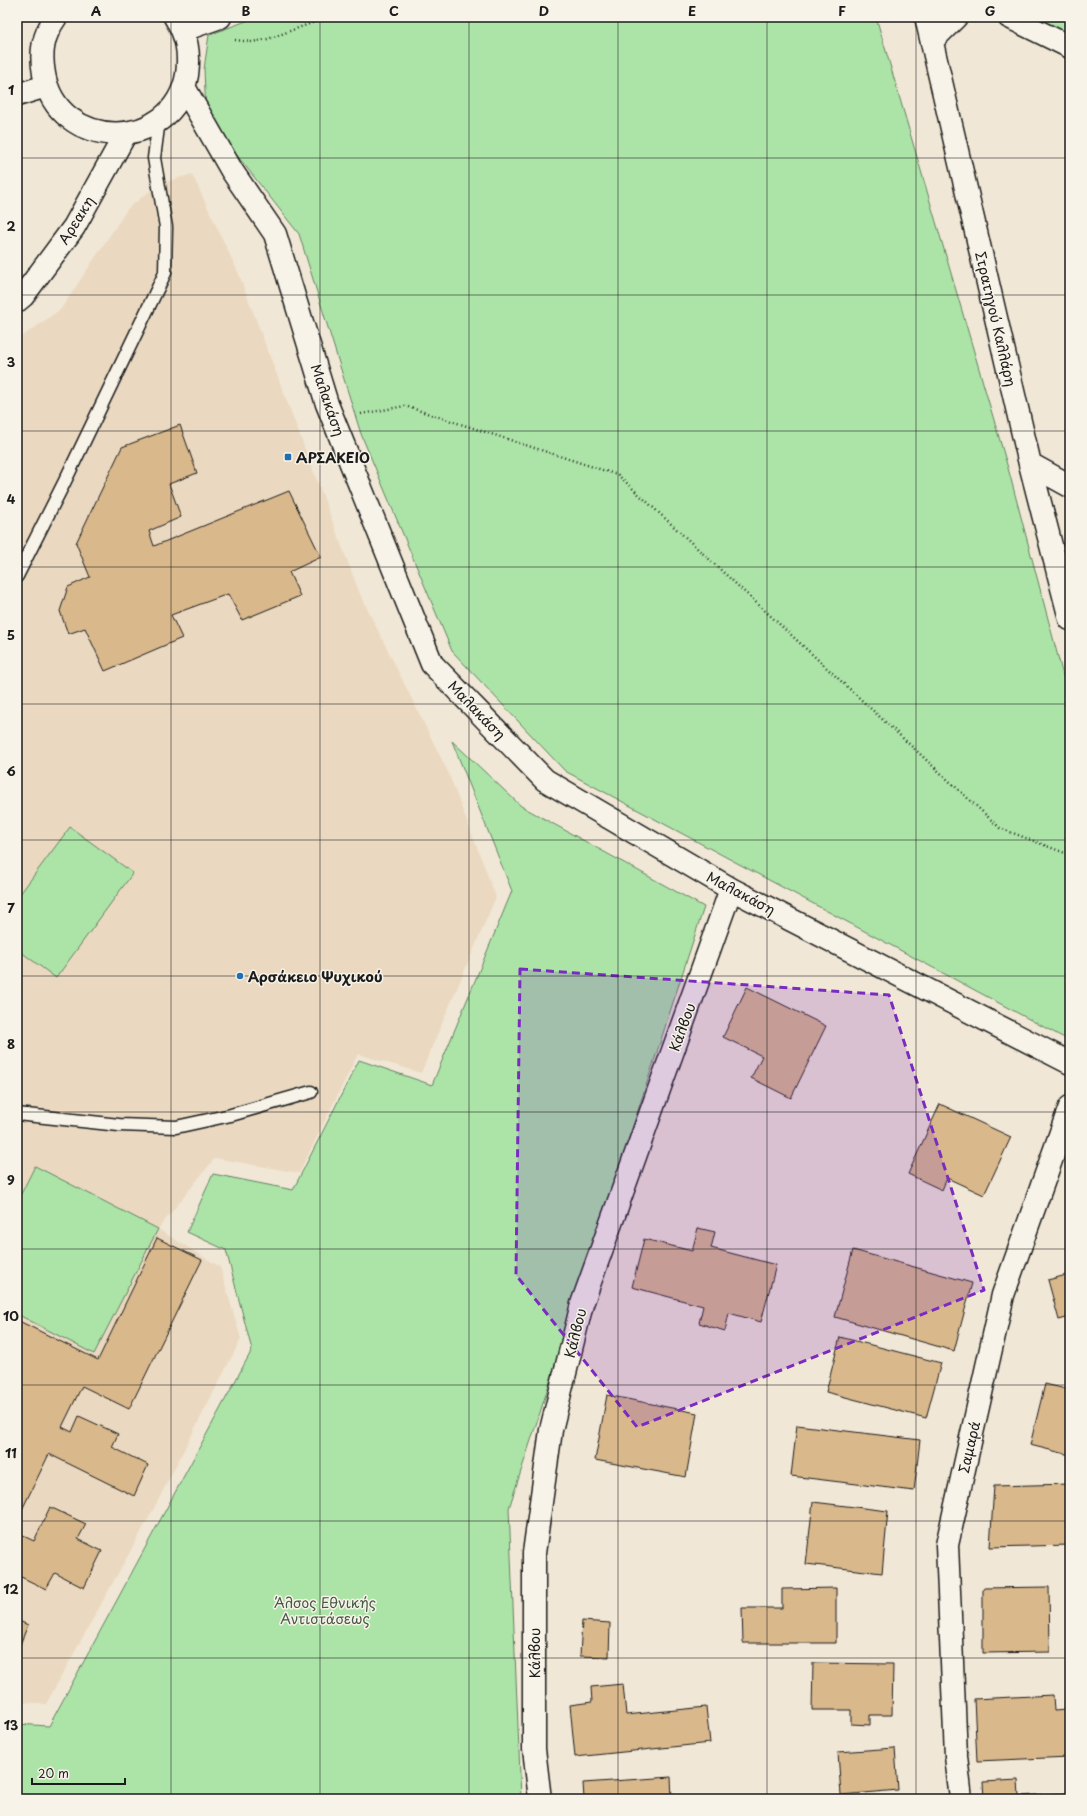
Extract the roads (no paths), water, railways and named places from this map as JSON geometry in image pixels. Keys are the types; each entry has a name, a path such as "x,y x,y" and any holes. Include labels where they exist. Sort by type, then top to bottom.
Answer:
{"street":[{"path":"56,17 48,28 41,57 46,86 58,108 77,124 101,133 126,134 144,129 159,120 174,105 184,87 189,59 179,24 220,17"},
{"name":"Στρατηγού Καλλάρη","path":"926,17 1030,464 1070,619"},
{"path":"932,40 956,17"},
{"path":"1009,17 1070,48"},
{"path":"17,95 46,86"},
{"name":"Μαλακάση","path":"184,87 232,171 275,234 333,419 432,664 545,780 731,889 1070,1063"},
{"name":"Αρεακη","path":"17,301 23,296 74,227 126,134"},
{"path":"1030,464 1070,486"},
{"name":"Κάλβου","path":"540,1799 534,1749 534,1553 551,1430 582,1304 731,889"},
{"name":"Σαμαρά","path":"961,1799 956,1756 947,1545 1003,1295 1070,1107"}],"lane":[{"path":"17,576 65,481 165,273 166,227 154,158 159,120"},
{"path":"17,1114 119,1124 176,1127 231,1115 311,1092"}],"place":[{"name":"ΑΡΣΑΚΕΙΟ","path":"288,457"},
{"name":"Αρσάκειο Ψυχικού","path":"240,976"}],"park label":[{"name":"Άλσος Εθνικής Αντιστάσεως","path":"325,1610"}]}
